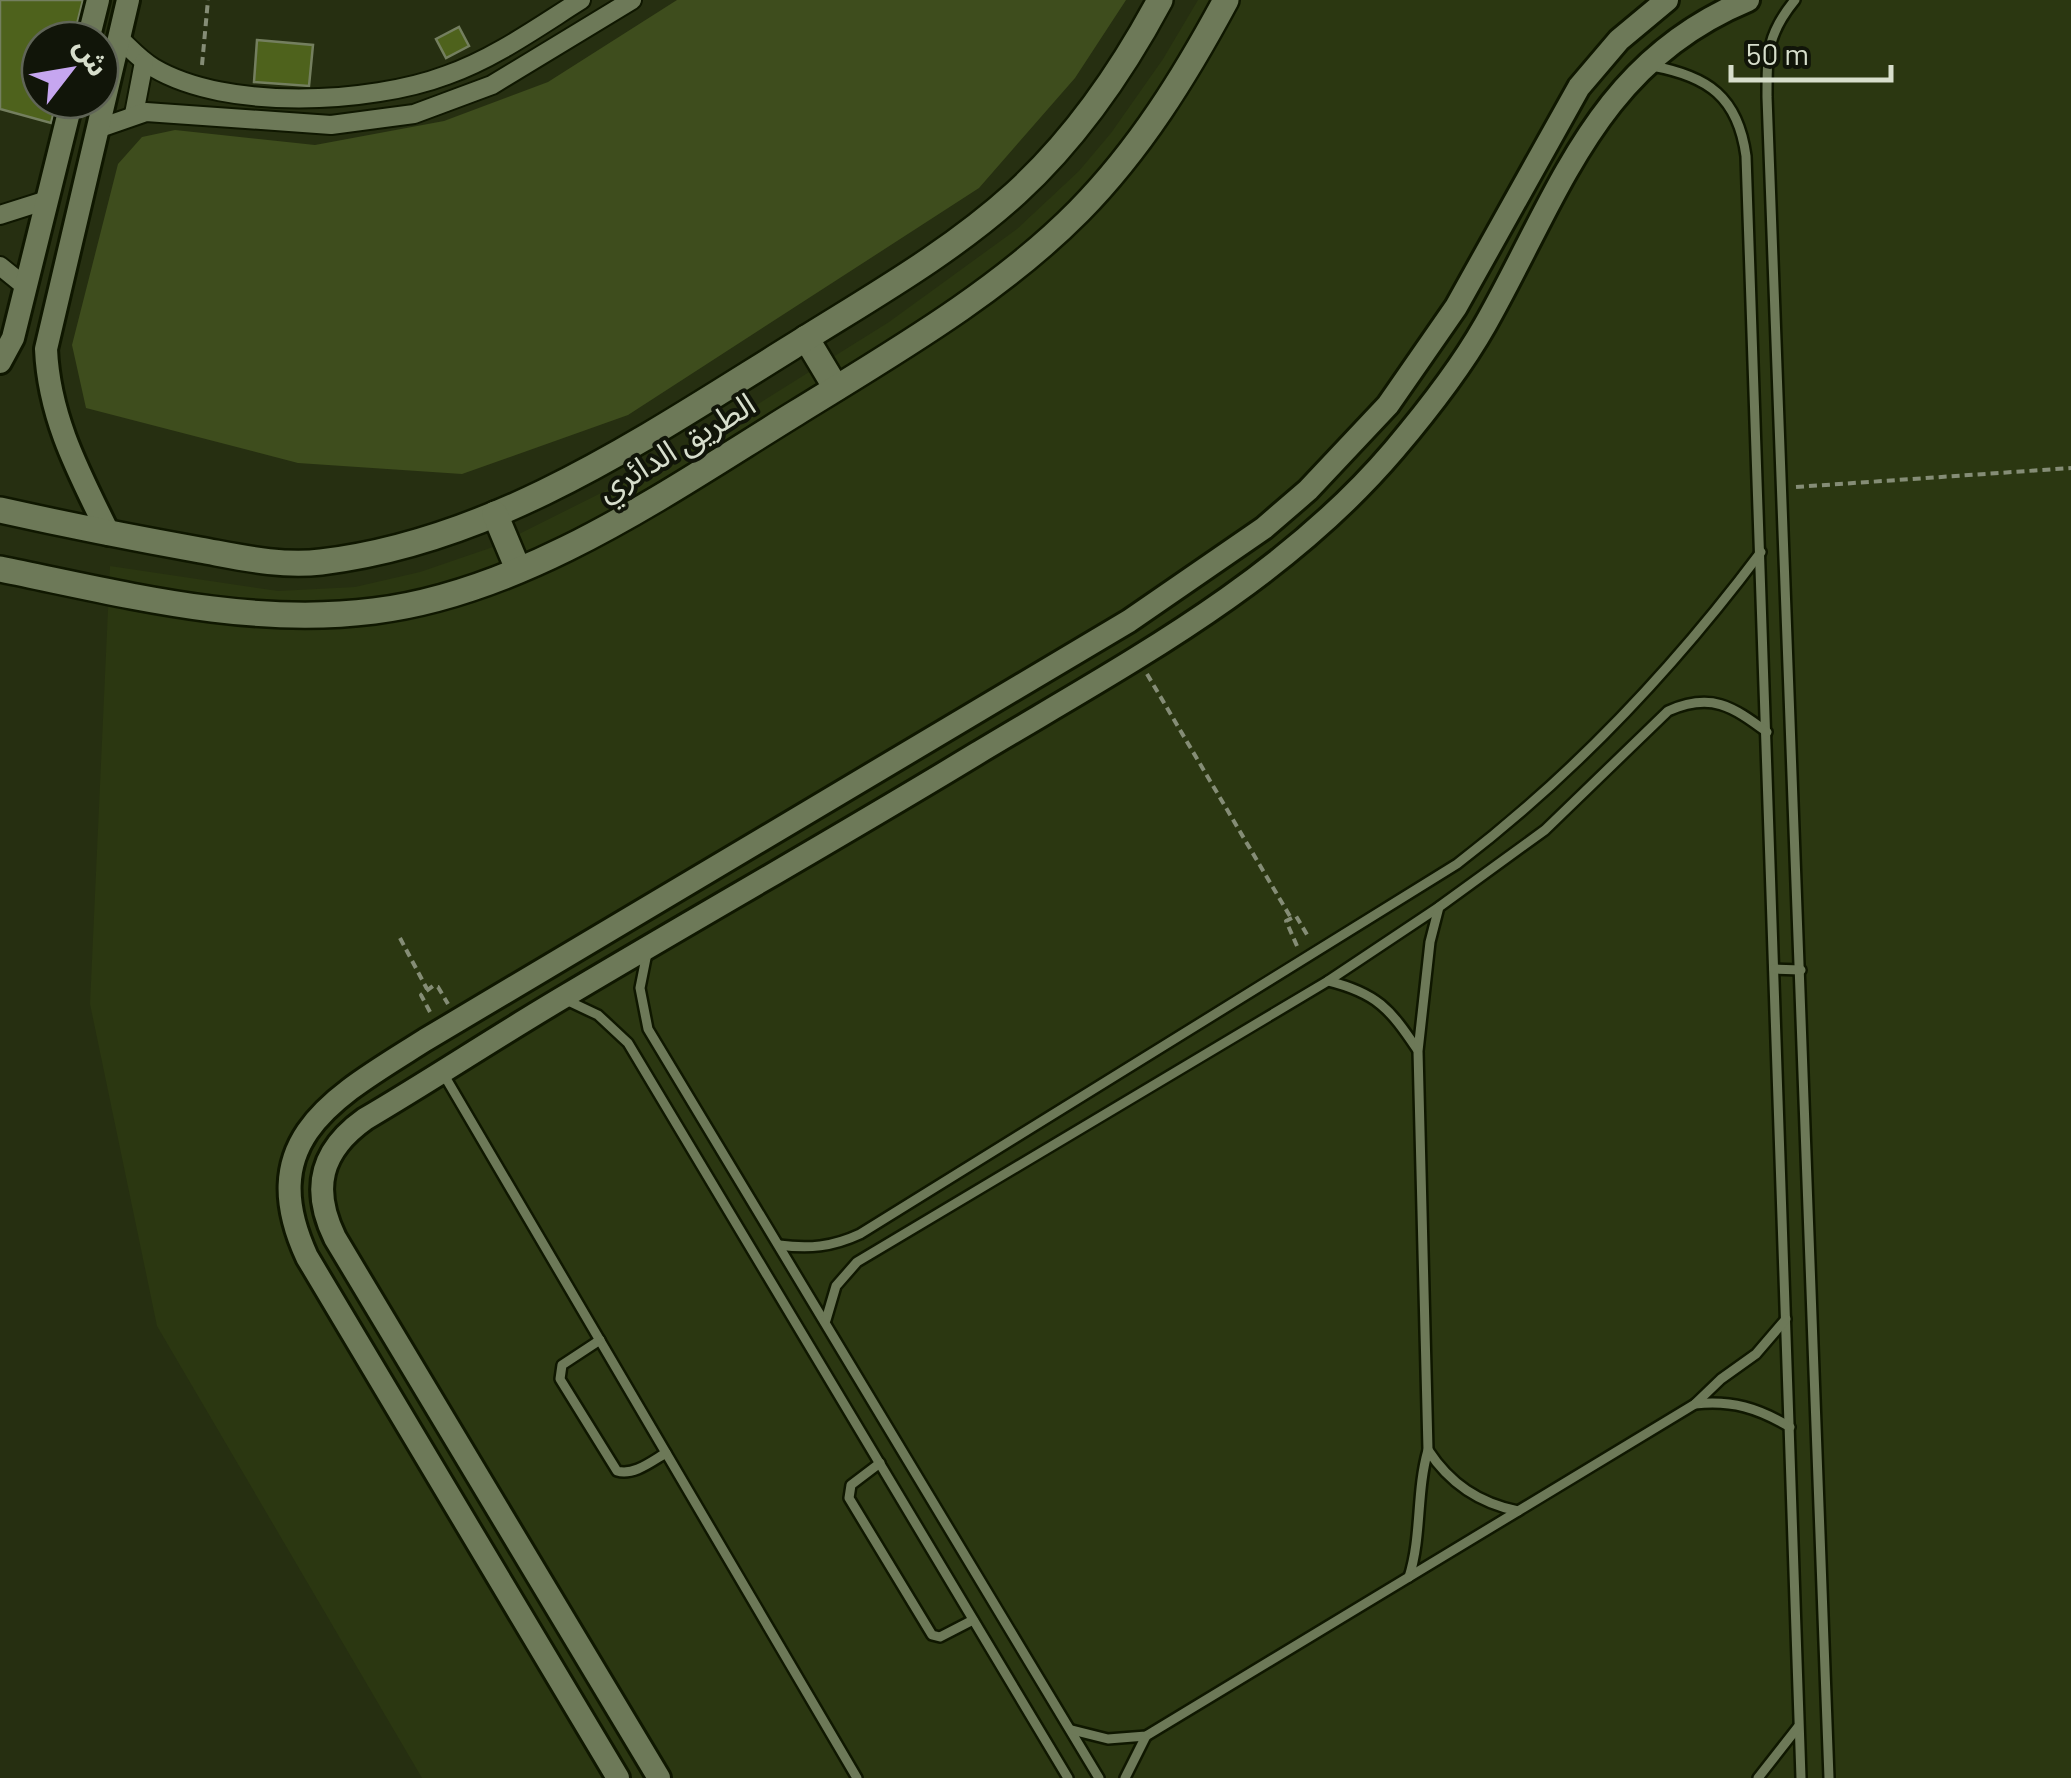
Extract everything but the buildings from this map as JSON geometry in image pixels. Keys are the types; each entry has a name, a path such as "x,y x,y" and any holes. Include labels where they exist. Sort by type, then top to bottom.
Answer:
{"main road":[{"name":"الطريق الدائري","path":"0,510 255,560 317,563 435,536 495,514 634,445 925,264 1017,192 1058,150 1128,57 1160,0"},
{"name":"الطريق الدائري","path":"0,569 231,613 304,616 377,611 449,595 518,569 618,522 836,388 1041,247 1080,210 1150,127 1226,0"},
{"path":"806,338 836,388"},
{"path":"495,514 518,569"}],"street":[{"path":"120,34 128,0"},
{"path":"120,39 144,62 200,85 247,95 290,98 371,94 409,87 481,61 581,0"},
{"path":"96,129 134,114 156,112 331,124 414,114 492,85 632,0"},
{"path":"1667,0 1630,30 1579,88 1456,307 1423,357 1388,405 1308,490 1217,562 1129,621 441,1031 333,1100 313,1121 290,1174 295,1231 307,1258 618,1778 653,1769 324,1218 323,1172 332,1151 346,1133 562,998 790,868 1137,657 1239,592 1299,546 1391,454 1484,328 1567,169 1607,107 1644,65 1696,25 1748,0"},
{"path":"134,114 144,62"},
{"path":"0,362 13,338 67,120"},
{"path":"98,120 46,349 47,376 58,426 108,534"},
{"path":"1542,154 1567,169"},
{"path":"0,215 47,200"},
{"path":"0,266 26,287"},
{"path":"770,837 790,868"},
{"path":"441,1031 443,1072"}],"lane":[{"path":"1796,0 1779,20 1769,44 1767,68 1829,1778"},
{"path":"1644,65 1681,72 1707,84 1728,104 1742,129 1761,552 1801,1778"},
{"path":"780,1245 825,1247 860,1234 1457,864 1527,808 1605,732 1718,608 1761,552"},
{"path":"826,1320 836,1286 857,1262 1328,981 1439,907 1546,830 1668,711 1686,703 1725,704 1767,732"},
{"path":"1409,1578 1428,1450 1418,1051 1425,980 1439,907"},
{"path":"649,947 640,988 648,1029 1100,1778"},
{"path":"1774,969 1802,970"},
{"path":"1328,981 1370,994 1387,1008 1418,1051"},
{"path":"562,998 598,1015 628,1043 1068,1778"},
{"path":"443,1072 857,1778"},
{"path":"1072,1730 1108,1739 1146,1736 1695,1404 1721,1378 1756,1354 1786,1318"},
{"path":"600,1340 567,1361 560,1372 594,1436 612,1465 625,1474 666,1453"},
{"path":"833,1383 855,1370"},
{"path":"1695,1404 1734,1403 1790,1427"},
{"path":"1428,1450 1440,1468 1468,1492 1518,1511"},
{"path":"880,1463 851,1485 850,1498 859,1515 932,1635 940,1637 973,1620"},
{"path":"1758,1778 1799,1725"},
{"path":"1126,1778 1146,1736"}],"path":[{"path":"200,85 208,0"},
{"path":"1783,488 2071,468"},
{"path":"1137,657 1290,918"},
{"path":"1304,958 1285,924 1290,918 1298,917 1317,951"},
{"path":"400,938 428,989"},
{"path":"438,987 441,1031 422,998 422,993 438,987"}],"shaded area":[{"path":"677,0 1126,0 1075,78 979,188 628,415 462,474 298,463 86,408 72,345 118,164 142,137 175,130 315,145 444,121 548,82"},
{"path":"1198,0 2071,0 2071,1778 422,1778 157,1326 90,1004 110,566 278,591 355,587 420,572 493,547 629,479 889,322 1017,229 1079,171 1111,133 1163,59"}]}
